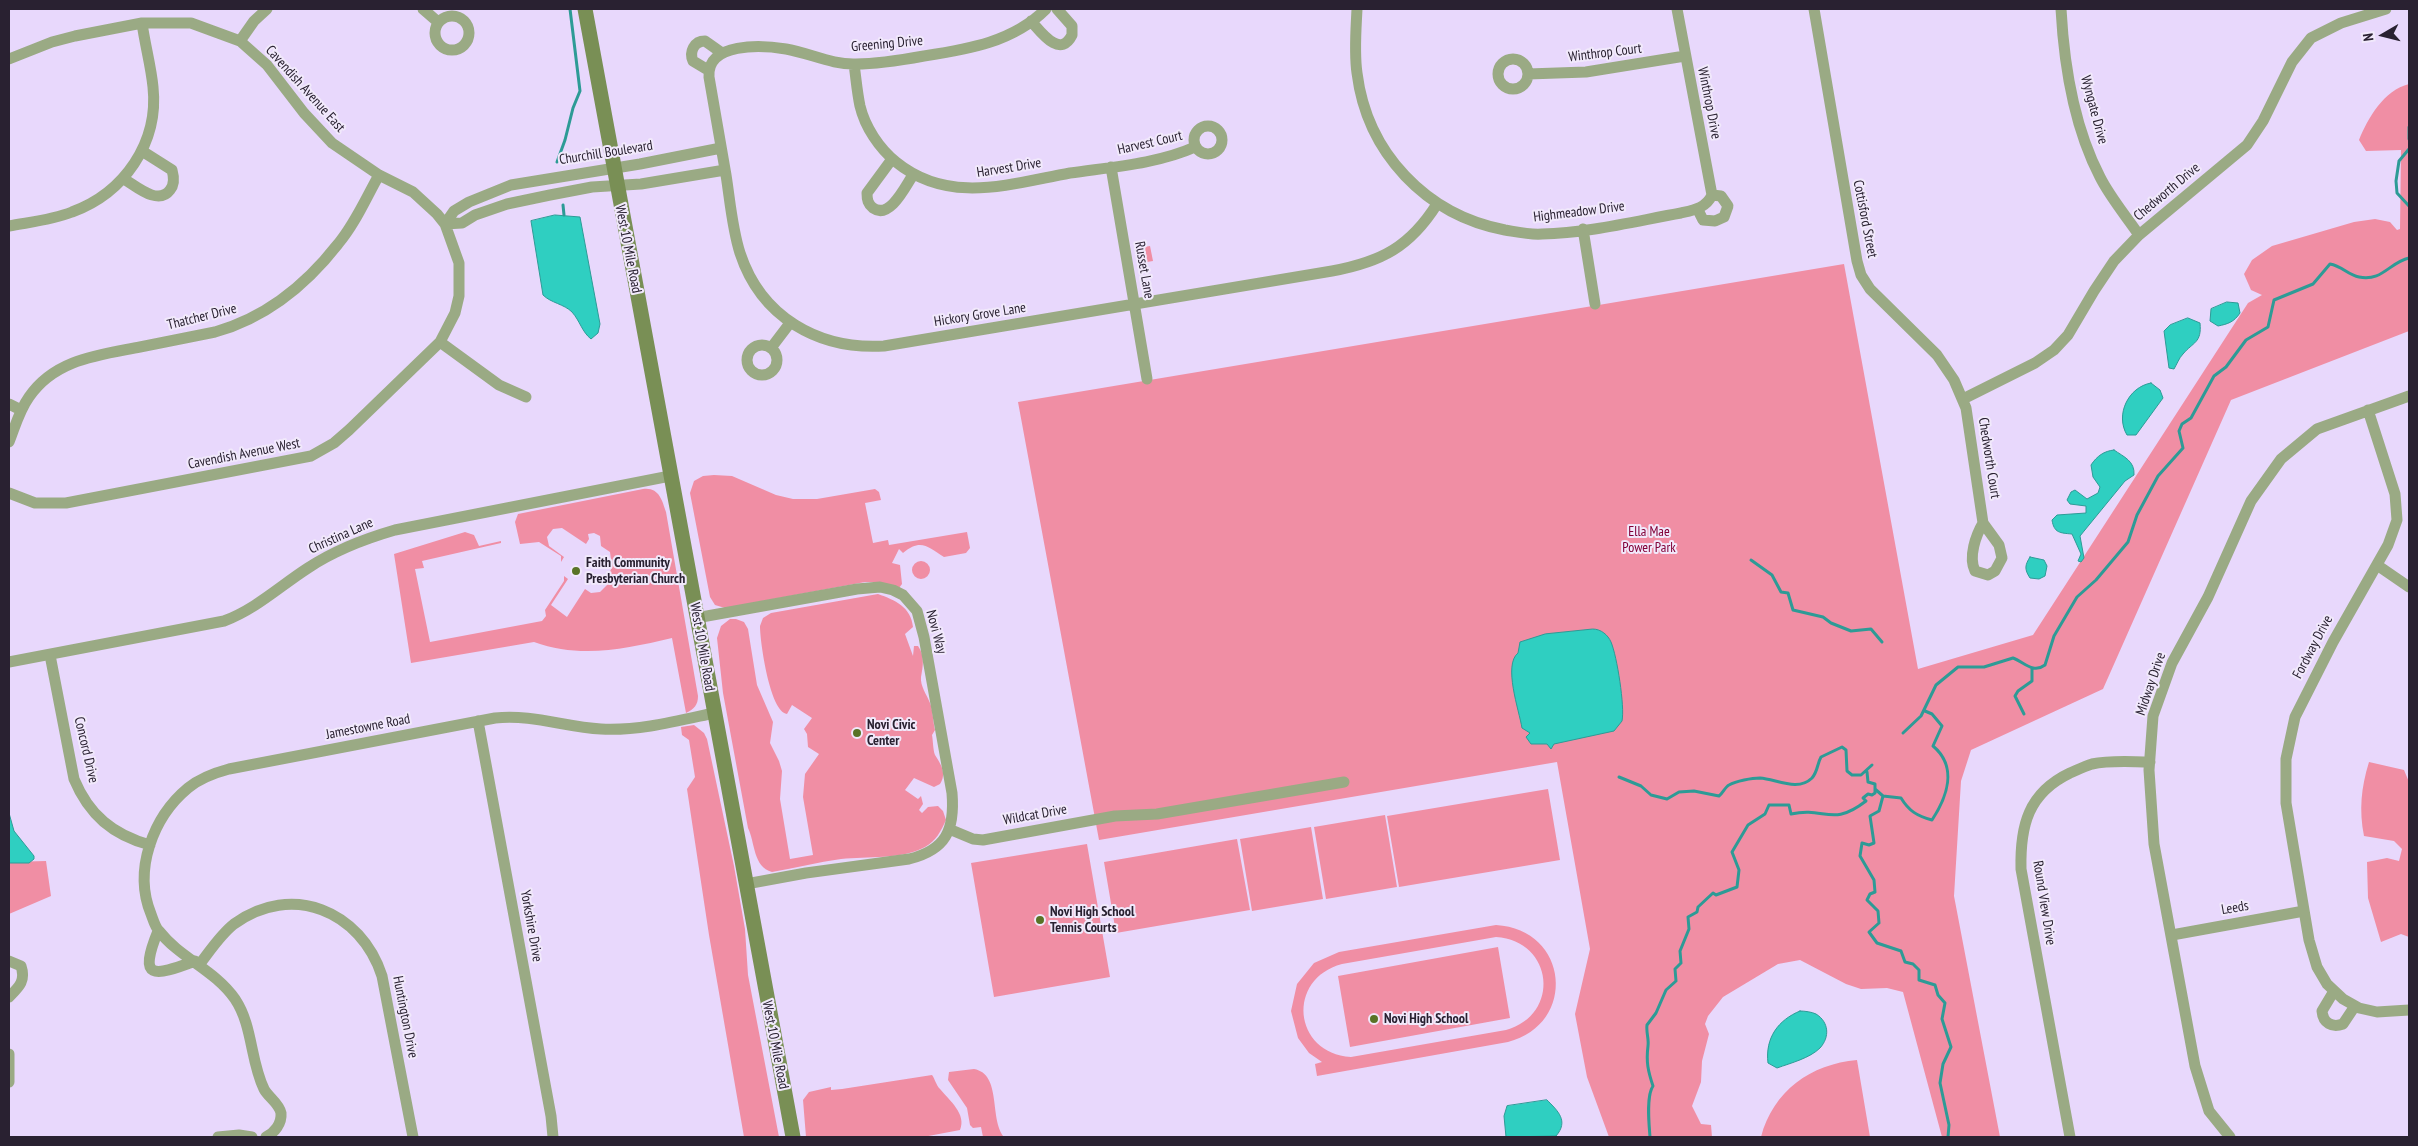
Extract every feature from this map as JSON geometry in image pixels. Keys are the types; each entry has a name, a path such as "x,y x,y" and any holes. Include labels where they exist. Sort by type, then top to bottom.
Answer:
{"main road":[{"name":"West 10 Mile Road","path":"585,9 793,1137"}],"street":[{"path":"240,41 254,20 267,9"},
{"path":"423,9 438,22"},
{"name":"Greening Drive","path":"718,55 760,48 784,48 854,64 885,62 976,48 1003,38 1031,21 1046,9"},
{"path":"1031,21 1050,42 1058,45 1064,43 1072,35 1072,26 1057,9"},
{"name":"Highmeadow Drive","path":"1357,9 1357,74 1365,109 1373,128 1396,167 1410,182 1437,204 1482,226 1542,234 1698,210 1710,198"},
{"name":"Winthrop Drive","path":"1677,9 1710,198"},
{"name":"Cottisford Street","path":"1814,9 1855,252 1861,275 1878,298 1942,362 1963,399"},
{"name":"Wyngate Drive","path":"2061,9 2064,42 2073,96 2083,137 2100,178 2139,235"},
{"name":"Chedworth Drive","path":"1963,399 2035,363 2054,350 2068,335 2114,260 2139,235 2247,145 2263,122 2292,62 2310,38 2342,23 2386,9"},
{"path":"9,226 51,218 79,209 102,198 124,179 142,151 150,125 154,94 142,23"},
{"name":"Cavendish Avenue East","path":"9,59 52,42 142,23 191,23 240,41 268,65 304,113 332,143 380,175 412,192 427,203 445,224"},
{"path":"705,41 718,55 708,70 693,61 692,52 697,43 705,41"},
{"name":"Winthrop Court","path":"1528,74 1586,72 1685,56"},
{"name":"Harvest Drive","path":"854,64 864,118 880,147 913,175 943,186 977,188 1111,166"},
{"name":"Hickory Grove Lane","path":"708,70 737,242 748,272 760,292 790,323 812,335 835,343 876,347 1135,305 1368,263 1387,254 1406,241 1422,225 1437,204"},
{"name":"Harvest Court","path":"1111,166 1150,160 1195,147"},
{"name":"Churchill Boulevard","path":"445,224 454,211 469,202 511,185 721,148"},
{"path":"124,179 151,195 162,196 170,191 174,181 172,170 142,151"},
{"name":"Churchill Boulevard","path":"670,157 673,178"},
{"path":"892,159 867,194 868,202 874,208 880,210 891,207 913,175"},
{"name":"Russet Lane","path":"1111,166 1147,379"},
{"path":"445,224 462,223 492,209 550,195 592,187 617,186 725,170"},
{"name":"Thatcher Drive","path":"9,442 21,410 29,396 54,372 78,360 234,327 268,310 305,279 339,244 380,175"},
{"name":"Churchill Boulevard","path":"547,178 550,195"},
{"path":"1698,210 1703,220 1715,222 1724,217 1728,206 1722,196 1710,198"},
{"name":"Cavendish Avenue West","path":"9,493 35,503 66,503 311,456 334,443 440,342 455,313 460,278 459,262 445,224"},
{"path":"1583,229 1595,304"},
{"path":"771,348 790,323"},
{"path":"440,342 499,385 526,397"},
{"name":"Midway Drive","path":"2230,1137 2209,1111 2204,1100 2195,1066 2154,844 2150,806 2153,716 2172,663 2208,597 2251,501 2281,459 2318,429 2409,396"},
{"name":"Chedworth Court","path":"1963,399 1972,445 1983,523"},
{"path":"9,404 21,410"},
{"name":"Fordway Drive","path":"2355,1006 2327,984 2317,967 2304,911 2286,803 2286,759 2295,717 2388,545 2395,525 2396,502 2386,460 2368,410"},
{"name":"Christina Lane","path":"9,662 224,621 246,612 323,559 357,542 389,532 670,476"},
{"path":"2377,564 2409,587"},
{"name":"Novi Way","path":"696,618 869,587 880,587 903,595 917,611 924,637 952,794 953,808 950,829"},
{"name":"Concord Drive","path":"50,655 74,778 80,794 92,812 106,825 126,837 150,845"},
{"name":"Jamestowne Road","path":"266,1137 276,1129 281,1113 277,1105 264,1090 243,1014 228,990 158,931 148,908 144,888 144,874 150,845 161,818 178,797 200,779 214,773 478,721 521,717 594,729 614,729 651,726 714,714"},
{"name":"Yorkshire Drive","path":"478,721 551,1116 553,1137"},
{"name":"Round View Drive","path":"2070,1137 2021,869 2023,828 2030,810 2042,793 2062,778 2090,764 2150,762"},
{"name":"Wildcat Drive","path":"950,829 973,839 983,840 1115,816 1157,814 1344,782"},
{"path":"746,884 923,856 936,849 944,841 950,829"},
{"name":"Huntington Drive","path":"197,963 232,925 262,910 298,906 319,909 340,918 358,933 376,958 382,976 413,1137"},
{"name":"Leeds","path":"2172,935 2304,911"},
{"path":"158,931 148,958 149,967 160,972 197,963"},
{"path":"9,961 21,966 23,972 22,983 9,997"},
{"path":"2334,990 2322,1011 2328,1024 2334,1026 2343,1024 2355,1006 2376,1012 2409,1010"},
{"path":"9,1054 9,1082"},
{"path":"218,1137 239,1135 252,1137"}],"green space":[{"name":"Ella Mae Power Park","path":"2409,84 2409,331 2231,400 2103,689 1971,750 1961,781 1954,896 2000,1137 1942,1137 1903,992 1887,988 1861,989 1846,984 1800,960 1778,964 1723,997 1708,1016 1705,1024 1709,1034 1702,1061 1701,1082 1692,1106 1701,1124 1711,1125 1712,1137 1609,1137 1587,1077 1575,1014 1590,949 1557,762 1099,840 1018,402 1844,264 1918,669 2033,635 2248,303 2262,295 2251,290 2244,274 2252,260 2272,246 2354,222 2375,219 2390,222 2397,230 2400,229 2401,150 2366,151 2359,140 2378,106 2392,92"},
{"path":"1150,246 1153,261 1141,263 1138,248"},
{"path":"703,476 732,476 776,495 793,499 817,499 875,489 879,492 881,500 865,503 873,543 888,540 889,545 967,532 970,548 966,553 944,557 929,547 920,545 909,548 903,553 899,549 892,563 900,565 902,584 899,588 875,582 865,582 725,608 715,605 710,597 690,493 694,481"},
{"path":"643,489 653,490 659,495 666,512 698,696 695,706 691,710 686,713 672,638 603,651 569,650 534,642 411,663 394,554 465,532 474,535 479,546 501,541 501,543 422,561 424,568 415,569 430,642 542,621 546,616 545,610 564,581 564,576 568,579 551,605 567,617 585,589 591,593 600,592 609,583 608,576 612,567 610,552 601,546 600,536 594,533 588,534 589,539 586,544 562,528 553,529 547,537 549,546 564,557 561,562 561,556 539,542 520,544 515,522 518,514"},
{"path":"921,561 927,564 930,570 927,576 921,579 915,576 912,570 915,564"},
{"path":"878,594 901,605 906,609 912,620 913,627 905,634 913,656 914,646 918,646 922,654 922,684 931,706 935,730 932,735 934,750 943,773 940,784 934,787 914,778 905,790 918,799 921,796 923,804 919,810 922,813 928,807 938,806 943,811 946,820 932,842 925,847 905,854 832,860 772,872 761,865 758,860 748,828 723,693 717,638 721,626 730,619 736,619 744,622 748,629 757,685 773,722 770,743 782,771 780,799 790,859 813,855 803,797 805,774 819,754 808,747 807,734 804,729 812,718 792,705 787,714 781,710 776,702 767,675 760,626 763,618 771,613"},
{"path":"694,725 704,733 707,739 734,866 745,929 748,975 779,1137 744,1137 709,935 687,789 695,777 689,740 682,735 681,727"},
{"path":"2369,762 2404,770 2409,782 2409,937 2401,934 2381,942 2368,898 2367,862 2387,858 2399,861 2402,849 2394,841 2364,836 2362,799"},
{"path":"1548,789 1560,860 1399,887 1387,816"},
{"path":"1385,815 1397,887 1326,899 1314,827"},
{"path":"1311,827 1323,899 1252,911 1240,839"},
{"path":"1237,839 1250,910 1116,933 1104,862"},
{"name":"Novi High School Tennis Courts","path":"1087,844 1110,977 994,997 971,863"},
{"path":"46,861 51,896 9,914 9,862"},
{"path":"1496,925 1520,930 1539,942 1550,959 1556,978 1554,998 1546,1017 1531,1032 1508,1042 1317,1076 1315,1064 1322,1062 1309,1053 1298,1038 1291,1011 1297,984 1314,963 1339,952","holes":["1496,937 1515,942 1530,951 1539,964 1543,979 1542,995 1536,1010 1524,1022 1506,1030 1351,1057 1332,1052 1317,1043 1308,1030 1304,1015 1305,999 1312,984 1324,972 1342,964"]},
{"path":"1498,947 1510,1018 1350,1047 1338,976"},
{"path":"1857,1060 1870,1137 1761,1137 1775,1106 1796,1083 1824,1067"},
{"path":"974,1069 983,1073 992,1088 997,1119 1004,1137 983,1137 981,1127 973,1128 970,1125 967,1108 948,1080 949,1072"},
{"path":"932,1075 959,1113 962,1124 960,1130 923,1137 806,1137 803,1100 809,1092 831,1087 831,1090 842,1089"}],"shaded area":[{"path":"555,215 580,217 600,324 598,333 591,339 572,312 543,295 531,221"},
{"path":"2227,302 2238,303 2240,313 2230,322 2218,326 2210,321 2211,309"},
{"path":"2188,318 2200,323 2200,335 2196,342 2182,356 2174,369 2169,368 2164,331 2170,325"},
{"path":"2151,383 2160,390 2163,398 2136,435 2127,435 2122,419 2126,403 2136,390"},
{"path":"2114,450 2131,463 2134,475 2125,481 2080,536 2084,558 2081,562 2078,561 2081,554 2072,534 2056,530 2052,520 2057,515 2086,513 2086,506 2070,504 2067,500 2071,492 2075,490 2087,499 2098,493 2100,487 2093,477 2091,465 2101,454"},
{"path":"2030,557 2044,560 2047,566 2045,576 2039,579 2030,578 2026,567"},
{"path":"1593,629 1601,631 1610,639 1618,669 1623,714 1622,721 1614,731 1554,744 1551,749 1547,744 1531,744 1526,737 1530,733 1522,728 1513,688 1512,667 1520,642 1545,634"},
{"path":"9,813 14,831 34,856 34,859 29,863 9,863"},
{"path":"1800,1011 1813,1013 1820,1017 1826,1025 1827,1035 1820,1048 1811,1055 1777,1068 1768,1063 1771,1038 1785,1019"},
{"path":"1547,1100 1558,1112 1562,1121 1560,1131 1556,1136 1506,1137 1504,1116 1507,1106"}],"waterway":[{"path":"557,162 580,91 570,9"},
{"path":"2409,127 2409,139"},
{"path":"2409,149 2399,161 2396,181 2397,193 2409,206"},
{"path":"563,205 564,215"},
{"path":"1903,733 1921,716 1936,685 1958,667 1984,667 2013,658 2033,668 2045,665 2054,636 2077,597 2096,580 2128,542 2137,515 2158,476 2183,448 2179,431 2182,424 2191,418 2214,376 2226,367 2246,340 2268,327 2274,300 2313,284 2330,264 2355,276 2367,278 2374,277 2396,263 2409,258"},
{"path":"1751,560 1772,575 1781,592 1788,593 1793,610 1823,617 1831,623 1851,631 1871,629 1882,642"},
{"path":"2024,714 2015,696 2018,691 2032,681 2032,668"},
{"path":"1650,1137 1649,1096 1653,1086 1647,1062 1647,1025 1656,1013 1666,990 1676,981 1675,969 1681,963 1680,951 1689,929 1688,917 1697,912 1698,907 1713,893 1716,895 1737,887 1739,870 1732,852 1748,825 1765,814 1769,805 1789,805 1791,814 1813,812 1836,815 1854,809 1866,801 1863,798 1868,794 1872,795 1875,793 1875,789 1883,796 1901,798 1914,812 1932,820 1946,792 1948,773 1946,763 1933,746 1942,726 1932,714 1925,711"},
{"path":"1619,777 1641,786 1651,795 1667,799 1679,792 1694,791 1719,796 1729,785 1760,778 1787,784 1800,784 1812,778 1821,757 1842,747 1846,750 1847,771 1852,775 1861,775 1872,765"},
{"path":"1867,772 1868,782 1875,784 1875,789"},
{"path":"1883,796 1879,811 1870,816 1874,843 1869,845 1862,843 1860,856 1874,880 1875,892 1870,894 1867,900 1878,911 1879,923 1869,932 1877,943 1901,951 1905,962 1913,964 1919,970 1919,980 1935,985 1938,995 1945,1003 1942,1019 1951,1047 1943,1064 1940,1083 1949,1125 1948,1137"}],"place":[{"name":"Faith Community Presbyterian Church","path":"576,571"},
{"name":"Novi Civic Center","path":"857,733"},
{"name":"Novi High School Tennis Courts","path":"1040,920"},
{"name":"Novi High School","path":"1374,1019"}]}
